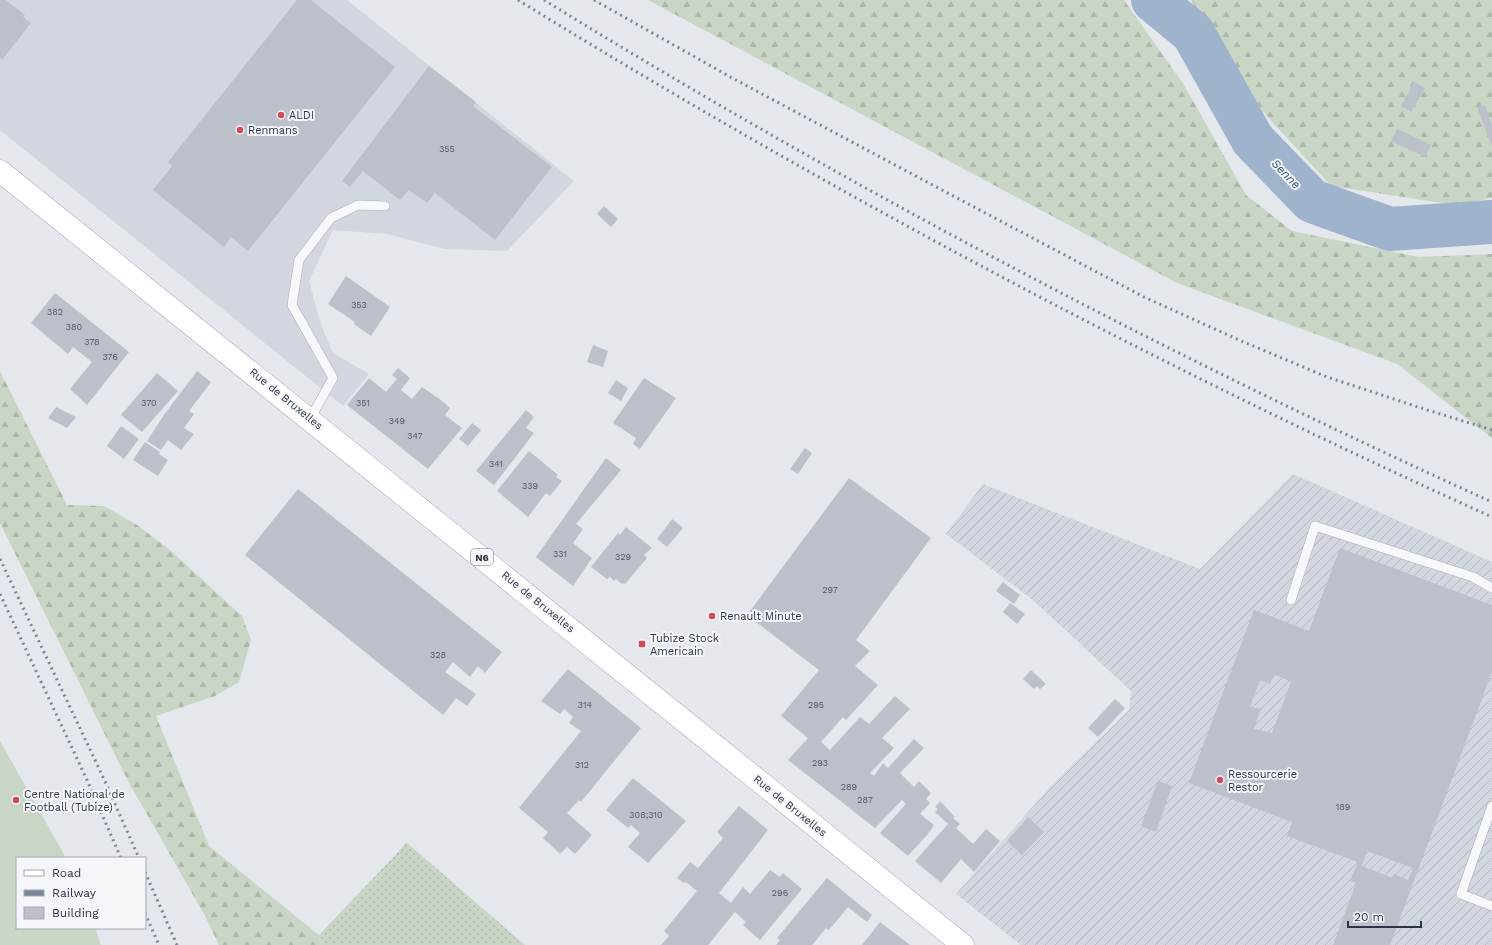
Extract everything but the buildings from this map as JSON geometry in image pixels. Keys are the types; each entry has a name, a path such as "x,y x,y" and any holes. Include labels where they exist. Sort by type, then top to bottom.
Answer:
{"main road":[{"name":"Rue de Bruxelles","path":"0,171 963,945"}],"lane":[{"path":"310,419 333,378 292,305 299,260 331,218 358,205 385,206"},
{"path":"1291,600 1315,526 1473,577 1492,588"},
{"path":"1492,806 1461,894 1492,906"}],"shaded area":[{"path":"0,0 347,0 574,181 507,251 445,249 387,234 333,230 309,281 321,325 333,353 369,374 343,406 0,130"},
{"path":"1293,474 1492,562 1492,945 1021,945 956,894 1050,787 1129,710 1131,691 1034,601 946,534 983,484 1200,569"}],"green space":[{"path":"648,0 1124,0 1184,85 1246,195 1292,231 1419,257 1492,254 1492,438 1397,364 1177,283"},
{"path":"1191,0 1492,0 1492,198 1456,205 1331,186 1255,103"},
{"path":"0,371 67,505 104,506 137,525 170,550 242,616 251,640 239,682 215,696 156,716 209,846 319,935 322,945 219,945 204,914 128,781 0,523"},
{"name":"Centre National de Football (Tubize)","path":"0,741 65,857 16,857 16,929 95,929 101,945 0,945"},
{"path":"406,842 525,945 322,945 319,935"}],"waterway":[{"name":"Senne","path":"1153,0 1193,33 1253,140 1312,201 1390,229 1492,222"}],"railway":[{"path":"518,0 755,141 875,209 997,274 1242,400 1492,517"},
{"path":"544,0 659,70 775,137 892,203 1010,266 1250,388 1370,446 1492,502"},
{"path":"594,0 734,79 1144,297 1239,340 1327,377 1492,430"},
{"path":"0,559 103,777 139,857"},
{"path":"0,594 87,780 121,857"},
{"path":"146,874 177,945"},
{"path":"146,915 159,945"}],"place":[{"name":"ALDI","path":"281,115"},
{"name":"Renmans","path":"240,130"},
{"name":"Renault Minute","path":"712,616"},
{"name":"Tubize Stock Americain","path":"642,644"},
{"name":"Ressourcerie Restor","path":"1220,780"},
{"name":"Centre National de Football (Tubize)","path":"16,800"}]}
